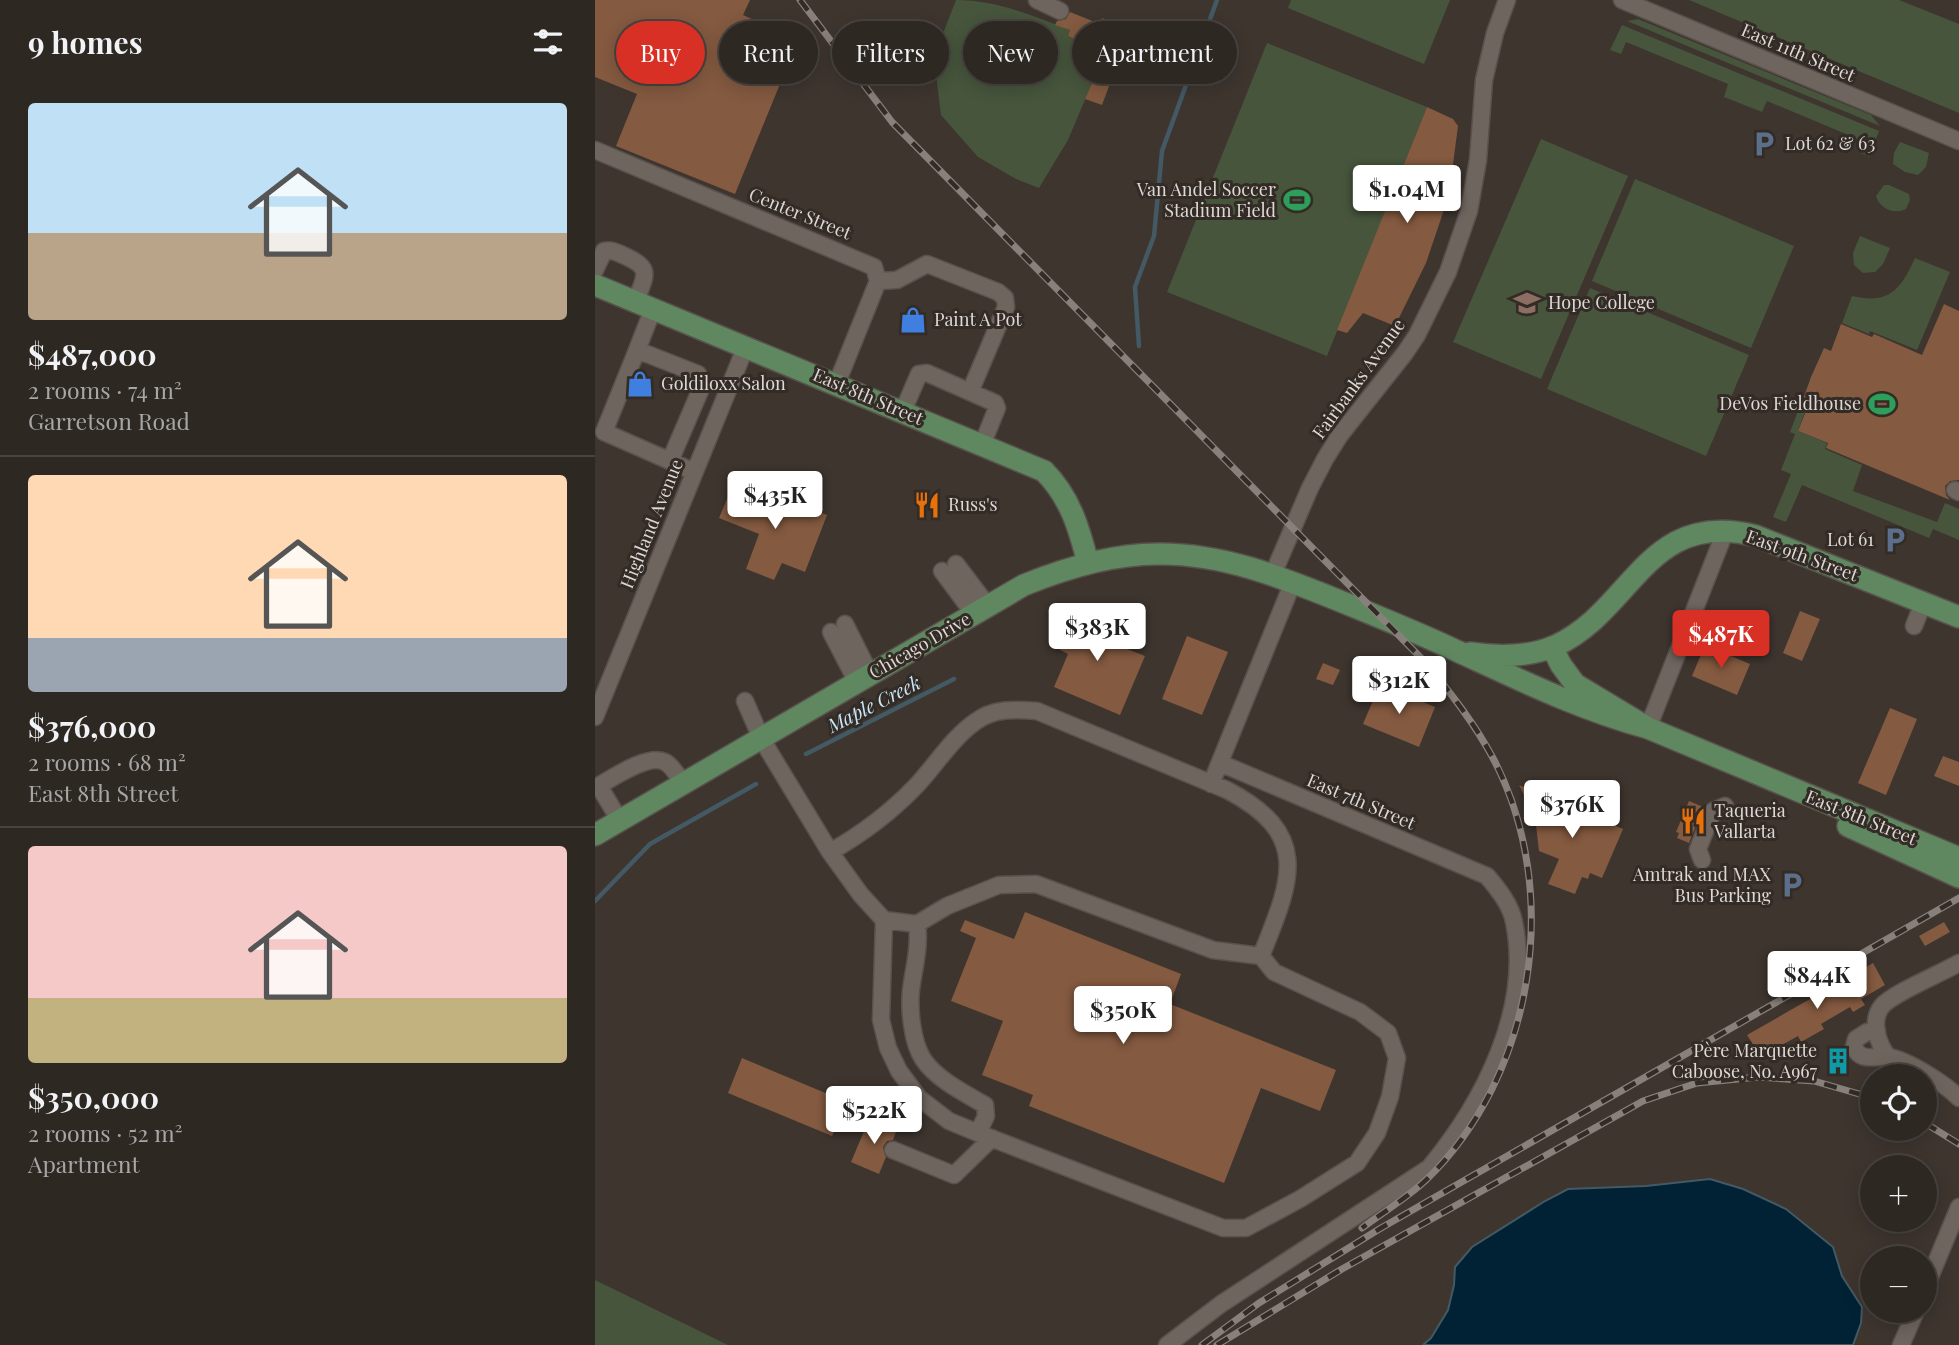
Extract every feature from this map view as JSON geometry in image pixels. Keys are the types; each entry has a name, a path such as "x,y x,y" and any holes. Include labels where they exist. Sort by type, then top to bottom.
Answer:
{"main road":[{"name":"East 8th Street","path":"595,285 1044,471 1057,484 1074,516 1088,563"},
{"name":"East 9th Street","path":"1552,647 1588,625 1637,573 1665,548 1688,537 1725,531 1767,540 1959,617"},
{"name":"Chicago Drive","path":"595,835 1024,585 1057,572 1133,555 1186,555 1273,573"},
{"name":"East 8th Street","path":"1273,573 1606,717 1648,728"},
{"name":"East 8th Street","path":"1458,651 1516,655 1552,647 1575,684 1648,728 1959,858"},
{"path":"1801,793 1825,815 1959,877"}],"street":[{"path":"1037,0 1060,11"},
{"name":"Fairbanks Avenue","path":"1273,573 1325,459 1340,435 1411,344 1430,313 1448,272 1469,211 1478,160 1484,80 1495,33 1507,0"},
{"name":"East 11th Street","path":"1622,0 1959,142"},
{"name":"Center Street","path":"595,150 860,259 874,267 878,281"},
{"path":"595,270 604,251 611,250 641,263 644,269 644,305 637,350 604,432 694,472"},
{"path":"837,383 878,281 897,280 927,264 998,292 1005,298 1006,307 970,392"},
{"name":"Highland Avenue","path":"595,717 745,346"},
{"path":"637,350 698,374 703,384 670,461"},
{"path":"903,411 919,374 927,373 995,403 997,408 982,445"},
{"path":"1648,728 1725,531"},
{"path":"949,568 981,610"},
{"path":"1211,784 1293,582"},
{"path":"1914,625 1923,603"},
{"path":"838,628 864,678"},
{"path":"745,701 761,738 830,852 861,895 884,920 917,924 947,906 999,885 1036,884 1213,950 1261,956 1274,972 1360,1012 1388,1033 1397,1058 1389,1097 1377,1133 1357,1163 1300,1199 1246,1228 1223,1228 949,1121 919,1098 899,1071 887,1048 881,1020 884,920"},
{"path":"830,852 851,841 880,819 916,786 975,722 994,713 1014,709 1037,711 1254,804 1279,831 1289,869 1285,893 1261,956"},
{"path":"619,821 597,787 653,759 664,761 671,766 683,783"},
{"name":"East 7th Street","path":"1167,1345 1221,1304 1429,1168 1450,1142 1488,1081 1505,1033 1519,970 1514,919 1500,892 1487,876 1220,762"},
{"path":"1702,859 1698,849 1713,811 1725,806"},
{"path":"893,1150 954,1175 985,1136 985,1105 950,1086 923,1059 912,1026 911,992 919,941 917,924"},
{"path":"1888,1057 1879,1043 1877,1031 1878,1013 1885,1003 1959,963"},
{"path":"1877,1031 1859,1035 1854,1043 1855,1051 1865,1057 1888,1057 1941,1081 1954,1093 1959,1073"},
{"path":"1937,1260 1959,1207"},
{"path":"1891,1345 1905,1338"}],"green space":[{"path":"956,0 1000,6 1047,21 963,21 963,84 1058,84 1058,25 1070,30 1068,36 1072,38 1072,84 1092,84 1068,140 1039,188 1016,179 978,157 941,115 937,84 949,84 948,21"},
{"path":"1291,0 1450,0 1424,64 1288,8"},
{"path":"1689,0 1899,0 1959,24 1959,113"},
{"path":"1638,19 1871,115 1880,126 1627,21"},
{"path":"1622,25 1879,131 1869,157 1861,153 1865,142 1767,101 1762,112 1724,97 1728,84 1626,42 1621,54 1610,50"},
{"name":"Van Andel Soccer Stadium Field","path":"1267,43 1427,107 1327,356 1167,292"},
{"path":"1541,139 1628,176 1541,379 1453,342"},
{"path":"1900,142 1929,153 1926,167 1918,175 1905,172 1893,164 1894,153"},
{"path":"1635,179 1794,246 1751,348 1592,281"},
{"path":"1884,185 1909,194 1910,200 1906,209 1892,211 1881,204 1876,196"},
{"path":"1860,236 1890,248 1883,264 1875,272 1863,273 1854,265 1853,253"},
{"path":"1915,258 1950,272 1917,350 1842,323 1852,296 1875,298 1892,292 1899,286"},
{"path":"1590,288 1749,355 1706,456 1547,389"},
{"path":"1801,403 1807,406 1798,431 1827,443 1825,449 1862,465 1853,491 1937,522 1945,503 1959,509 1959,540 1933,529 1929,538 1802,485 1786,522 1773,517 1791,474 1781,470 1795,434 1790,432"},
{"path":"595,1280 728,1345 595,1345"}],"water":[{"path":"1710,1179 1743,1189 1786,1209 1833,1247 1842,1276 1860,1304 1861,1323 1853,1345 1423,1345 1431,1338 1448,1310 1455,1267 1472,1247 1568,1189 1646,1186"}],"building":[{"path":"595,0 750,0 743,15 756,21 719,21 719,84 780,84 735,194 616,146 637,94 595,77"},
{"path":"1070,12 1092,21 1072,21 1072,38 1068,36 1070,30 1058,26 1057,21 1066,19"},
{"path":"1092,84 1110,84 1102,105 1085,99"},
{"path":"1427,107 1453,119 1458,126 1449,195 1426,263 1395,326 1363,313 1347,333 1337,330"},
{"name":"DeVos Fieldhouse","path":"1944,304 1959,311 1959,480 1950,481 1945,486 1950,500 1826,448 1828,443 1798,431 1808,406 1802,402 1811,377 1824,348 1831,351 1841,324 1872,337 1874,334 1922,355"},
{"path":"732,487 772,503 775,495 827,515 805,572 782,563 774,580 746,569 759,534 719,518"},
{"path":"1800,611 1820,619 1802,661 1783,653"},
{"path":"1071,612 1095,622 1098,615 1125,625 1117,645 1145,656 1120,715 1054,687 1068,654 1060,650 1057,643"},
{"path":"1187,636 1228,652 1202,715 1162,699"},
{"path":"1705,645 1750,664 1737,695 1692,676"},
{"path":"1323,663 1340,670 1333,685 1316,679"},
{"path":"1380,684 1435,707 1419,747 1363,724"},
{"path":"1890,708 1917,719 1886,795 1858,783"},
{"path":"1943,756 1959,762 1959,786 1934,776"},
{"path":"1519,785 1623,829 1602,878 1590,873 1588,879 1582,877 1575,894 1548,884 1559,859 1539,851 1535,817"},
{"name":"Taqueria Vallarta","path":"1689,801 1703,807 1689,843 1677,838 1679,833 1676,832"},
{"path":"1025,912 1181,974 1170,1004 1336,1070 1320,1111 1261,1088 1224,1183 1029,1106 1033,1095 982,1075 1003,1021 951,1001 976,938 960,931 965,920 1014,939"},
{"path":"1944,922 1950,932 1925,946 1919,936"},
{"path":"1873,963 1885,985 1861,999 1865,1005 1853,1012 1850,1007 1821,1024 1824,1029 1801,1042 1798,1036 1761,1057 1747,1035"},
{"path":"742,1058 847,1102 832,1136 728,1093"},
{"path":"870,1117 897,1129 893,1140 887,1141 883,1147 886,1157 879,1174 851,1162"}],"waterway":[{"name":"Maple Creek","path":"1139,346 1135,287 1154,236 1162,151 1217,0"},
{"name":"Maple Creek","path":"806,754 954,679"},
{"name":"Maple Creek","path":"595,901 650,844 756,784"}],"railway":[{"path":"800,0 892,122 1427,664 1471,722 1494,760 1515,812 1528,867 1531,924 1526,981 1513,1036 1492,1089 1463,1138 1426,1180 1362,1228"},
{"path":"1202,1345 1259,1303 1381,1228 1959,898"},
{"path":"1217,1345 1342,1269 1643,1101 1697,1083 1758,1077 1814,1081 1860,1094"},
{"path":"1937,1130 1959,1144"}],"place":[{"name":"Lot 62 & 63","path":"1764,144"},
{"name":"Van Andel Soccer Stadium Field","path":"1297,200"},
{"name":"Hope College","path":"1527,303"},
{"name":"Paint A Pot","path":"913,320"},
{"name":"Goldiloxx Salon","path":"640,384"},
{"name":"DeVos Fieldhouse","path":"1882,404"},
{"name":"Russ's","path":"927,505"},
{"name":"Lot 61","path":"1895,540"},
{"name":"Taqueria Vallarta","path":"1693,821"},
{"name":"Amtrak and MAX Bus Parking","path":"1792,885"},
{"name":"Père Marquette Caboose, No. A967","path":"1838,1061"}]}
